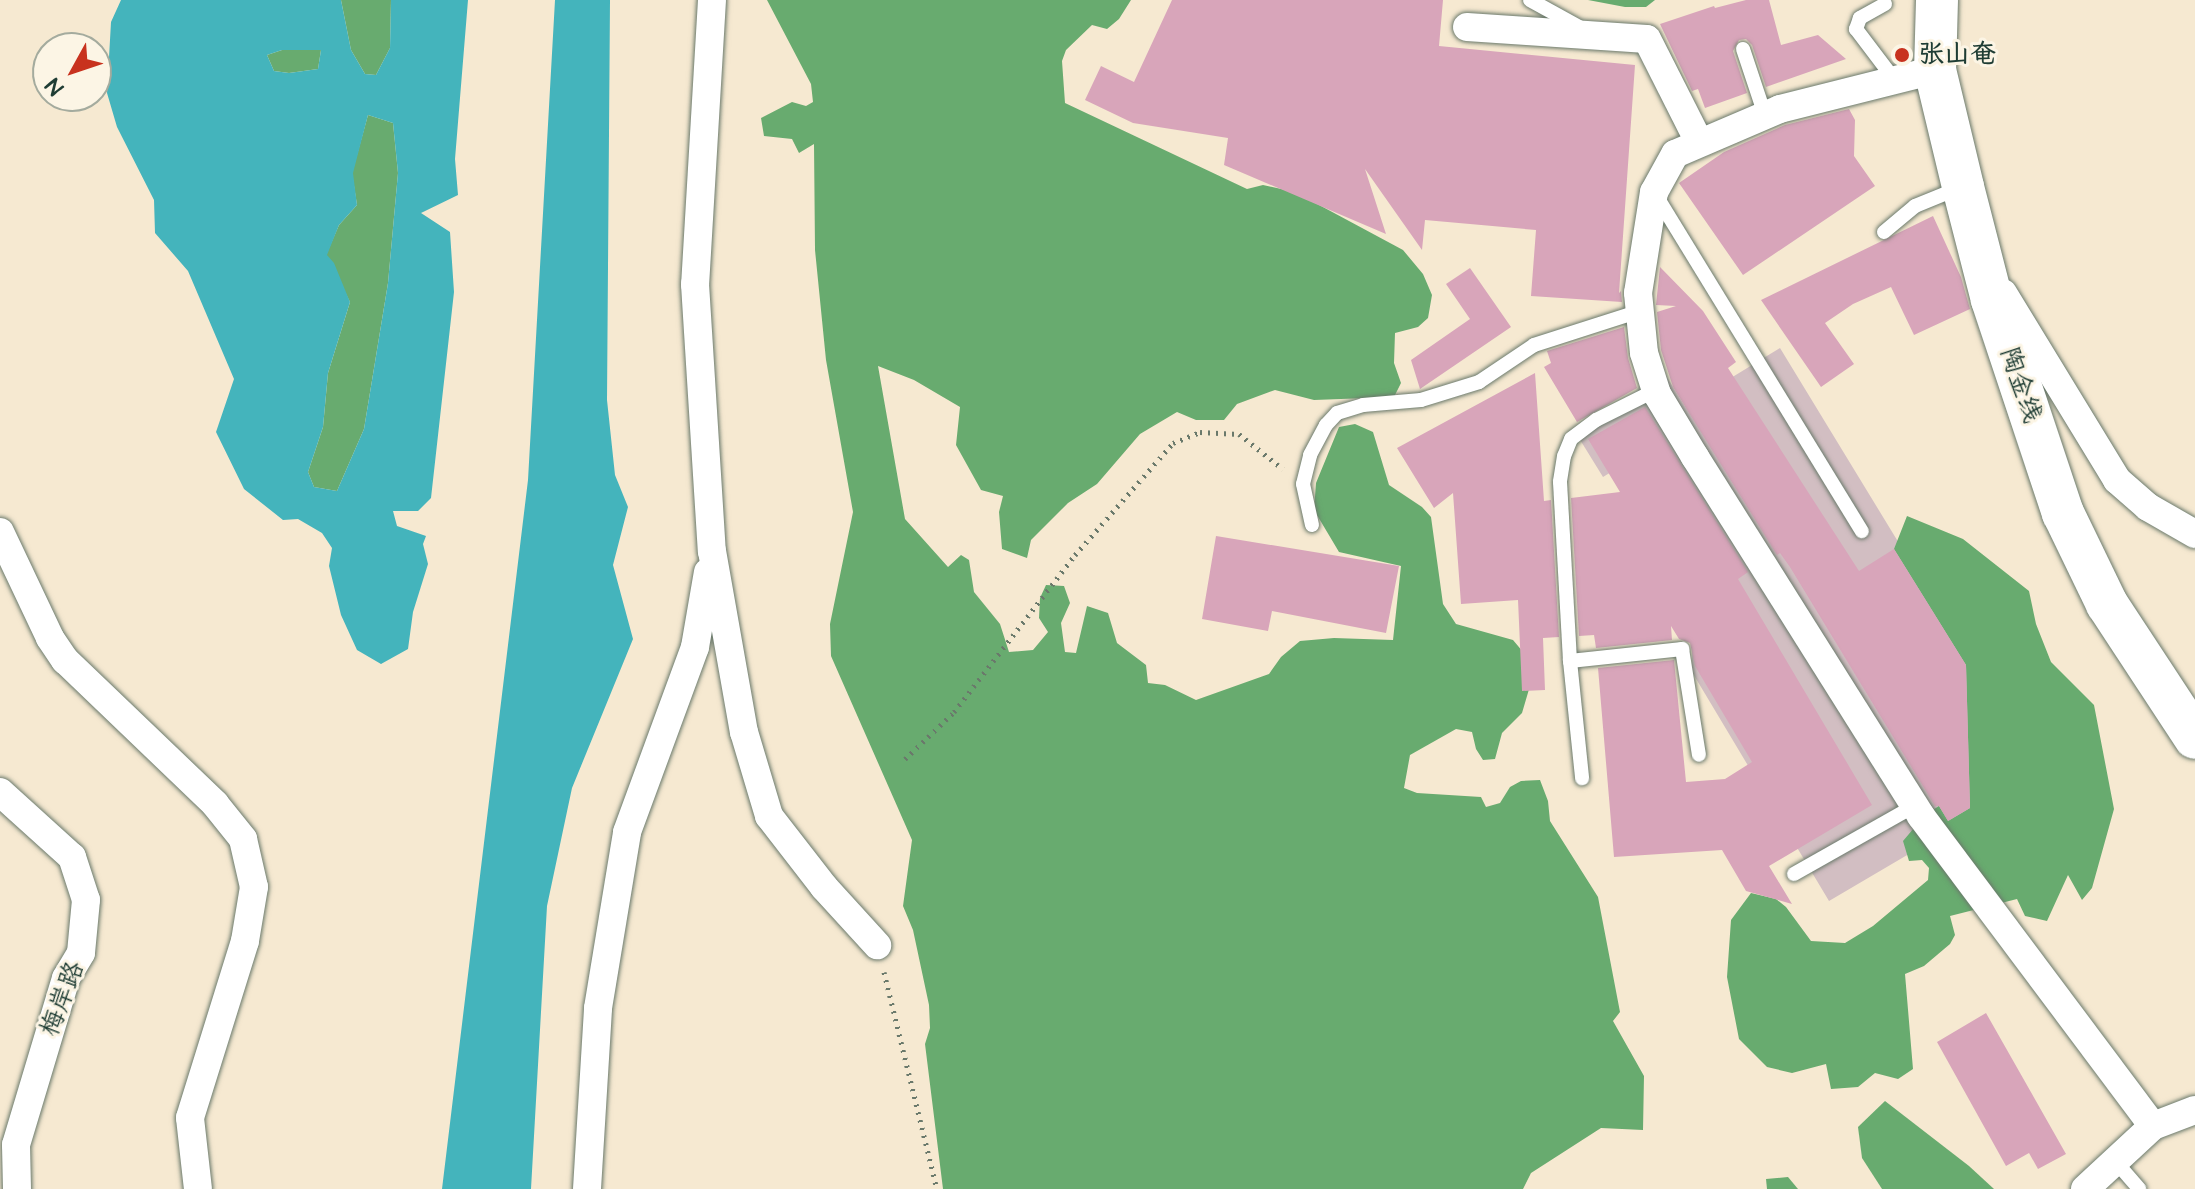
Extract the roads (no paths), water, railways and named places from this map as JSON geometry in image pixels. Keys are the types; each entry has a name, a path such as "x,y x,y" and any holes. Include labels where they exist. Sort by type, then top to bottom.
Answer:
{"street":[{"path":"712,0 695,284 712,551 744,732 769,816 824,887 877,945"},
{"name":"陶金线","path":"1937,0 1935,70 1963,187 1992,300 2063,513 2107,604 2195,738"},
{"path":"1467,27 1647,39 1699,142"},
{"path":"1935,70 1765,115 1675,154 1654,192 1638,293 1644,353 1656,390 1914,806 2153,1126"},
{"path":"1982,258 2117,480 2148,507 2195,534"},
{"path":"0,532 50,638 65,660 215,804 243,839 254,887 245,941 190,1118 198,1189"},
{"path":"587,1189 598,1008 627,832 695,647 712,551"},
{"name":"梅岸路","path":"0,792 72,857 86,900 81,953 66,978 16,1145 17,1189"},
{"path":"2085,1189 2153,1126 2195,1110"}],"lane":[{"path":"1530,0 1560,14 1590,34"},
{"path":"1885,4 1860,18 1856,29 1894,79"},
{"path":"1743,49 1765,115"},
{"path":"1884,232 1915,206 1963,187"},
{"path":"1654,192 1862,531"},
{"path":"1312,525 1303,484 1310,455 1326,425 1337,413 1363,405 1421,400 1469,386 1534,345 1640,311"},
{"path":"1582,778 1570,661 1560,482 1564,456 1571,439 1596,420 1656,390"},
{"path":"1570,661 1682,649 1699,755"},
{"path":"1794,874 1914,806"},
{"path":"2115,1161 2139,1189"}],"water":[{"path":"121,0 341,0 351,50 365,74 376,75 390,48 391,0 468,0 455,159 458,195 421,213 450,232 454,292 431,498 418,511 393,511 397,526 426,536 423,544 428,564 413,612 408,649 381,664 357,650 341,615 329,566 332,548 322,533 298,519 283,520 244,489 216,432 234,379 188,271 155,233 154,200 117,127 112,110 111,22","holes":["282,50 321,50 318,69 289,73 274,71 267,55","368,115 393,123 398,173 388,283 364,429 337,491 314,487 308,472 323,427 328,373 350,302 334,263 327,255 339,225 357,205 353,173"]},
{"path":"555,0 610,0 607,400 615,475 628,507 613,565 633,639 572,788 547,906 531,1189 442,1189 528,480"}],"place":[{"name":"张山奄","path":"1902,55"}]}
